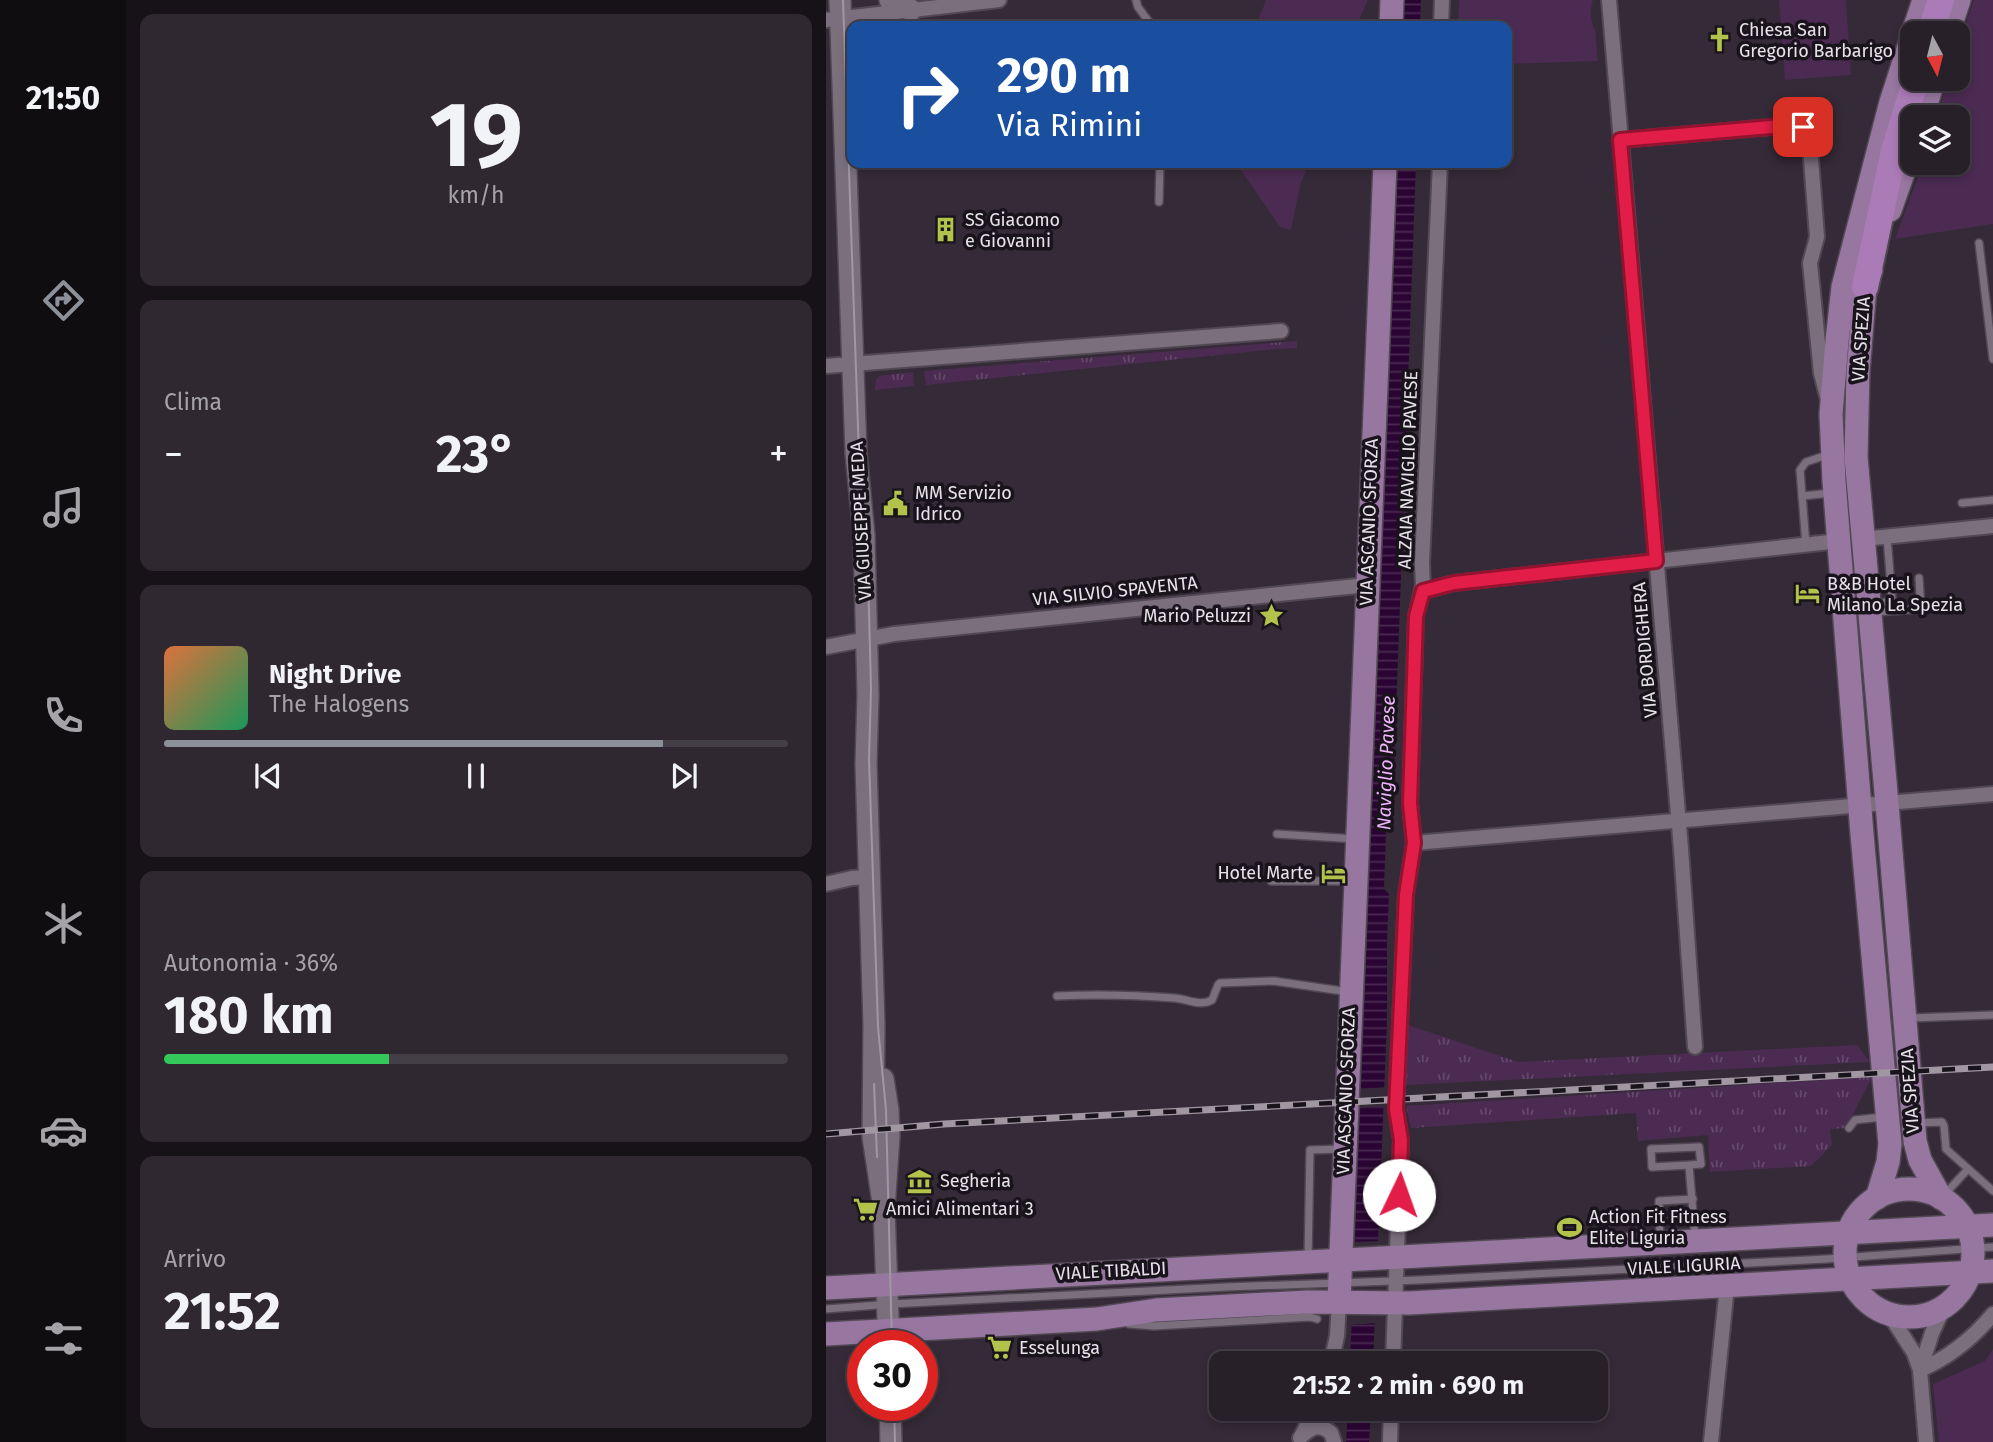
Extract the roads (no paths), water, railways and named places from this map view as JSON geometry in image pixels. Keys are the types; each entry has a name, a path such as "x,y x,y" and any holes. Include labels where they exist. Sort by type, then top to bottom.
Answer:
{"highway":[{"path":"1934,21 1941,0"},
{"path":"1854,287 1912,91"}],"main road":[{"path":"1391,21 1392,0"},
{"name":"VIA SPEZIA","path":"1917,21 1924,0"},
{"path":"1952,21 1959,0"},
{"name":"VIA SPEZIA","path":"1900,74 1891,102 1854,287 1858,372 1856,457 1914,1132"},
{"name":"VIA ASCANIO SFORZA","path":"1344,1292 1344,1149 1385,168"},
{"name":"VIA SPEZIA","path":"1890,1144 1860,806 1831,414 1836,341 1854,287 1901,175"},
{"path":"1914,1132 1920,1160 1941,1198"},
{"path":"1877,1198 1888,1162 1890,1144"},
{"path":"1896,1191 1930,1193 1941,1198 1955,1207 1978,1240 1982,1272 1944,1307 1924,1315 1905,1317 1877,1308 1863,1297 1848,1268 1846,1242 1855,1217 1877,1198 1896,1191"},
{"path":"1978,1240 1993,1225"},
{"name":"VIALE LIGURIA","path":"1391,1256 1849,1233 1978,1240"},
{"name":"VIALE TIBALDI","path":"826,1288 887,1294 1391,1256"},
{"name":"VIALE LIGURIA","path":"1389,1292 1727,1286 1848,1268 1982,1272"},
{"name":"VIALE TIBALDI","path":"938,1333 1097,1319 1133,1319 1170,1310 1307,1302 1344,1292 1389,1292"},
{"name":"VIALE TIBALDI","path":"826,1334 847,1335"}],"street":[{"path":"890,0 911,10"},
{"path":"839,18 999,0"},
{"path":"1441,21 1442,0"},
{"name":"VIA BORDIGHERA","path":"1609,0 1695,1047"},
{"name":"VIA GIUSEPPE MEDA","path":"839,18 847,130"},
{"name":"VIA SPEZIA","path":"1620,140 1794,125 1803,127 1808,133 1817,237 1810,263 1821,373 1831,414"},
{"name":"VIA GIUSEPPE MEDA","path":"849,168 856,453 863,518 867,638 866,753 874,1025 888,1110 889,1136 884,1209 888,1330"},
{"name":"ALZAIA NAVIGLIO PAVESE","path":"1392,1351 1389,1292 1401,1140 1396,1109 1406,895 1414,843 1410,803 1416,616 1423,591 1440,168"},
{"name":"VIA SPEZIA","path":"1814,302 1835,297 1854,287"},
{"path":"826,366 1281,331"},
{"path":"1423,591 1454,583 1839,541 1843,550 1851,553 1859,550 1863,540 1993,526"},
{"name":"VIA SILVIO SPAVENTA","path":"826,648 894,634 1367,585"},
{"path":"1414,843 1993,794"},
{"path":"826,884 869,877"},
{"path":"1711,1442 1727,1286"},
{"path":"1334,1351 1344,1292"},
{"path":"1920,1370 1944,1307"},
{"path":"1889,1314 1914,1353 1920,1370 1926,1442"},
{"path":"1920,1370 1962,1345 1993,1314"},
{"path":"890,1421 891,1442"},
{"path":"1299,1440 1309,1421"},
{"path":"1390,1442 1391,1421"},
{"path":"1299,1440 1310,1429 1319,1427 1329,1431 1334,1442"}],"lane":[{"path":"1136,0 1148,21"},
{"path":"1159,202 1160,168"},
{"path":"1979,243 1993,359"},
{"path":"1806,545 1800,470 1806,462 1833,453"},
{"path":"1802,496 1835,493"},
{"path":"1962,503 1993,500"},
{"path":"1869,611 1892,599 1887,537"},
{"path":"1869,611 1922,609 1919,579"},
{"path":"1277,834 1356,839"},
{"path":"1271,881 1354,881"},
{"path":"1056,996 1131,995 1181,998 1202,1004 1212,1000 1220,984 1266,981 1350,992"},
{"path":"1905,1019 1993,1015"},
{"path":"1849,1128 1855,1120 1887,1116"},
{"path":"1914,1132 1942,1122 1946,1149 1993,1191"},
{"name":"VIA SPEZIA","path":"1890,1144 1914,1132"},
{"path":"1699,1147 1701,1164 1689,1165 1652,1167 1651,1149 1699,1147"},
{"path":"1308,1261 1310,1150 1344,1149"},
{"path":"1689,1165 1696,1241"},
{"path":"1941,1198 1968,1169"},
{"path":"1661,1243 1659,1201 1693,1199"},
{"name":"VIALE LIGURIA","path":"1389,1292 1848,1268 1978,1240"},
{"name":"VIALE TIBALDI","path":"826,1309 887,1294 1226,1287 1344,1292"},
{"path":"1133,1319 1154,1326 1310,1317 1317,1320"}],"water":[{"path":"1404,0 1421,0 1420,21 1403,21"},
{"name":"Naviglio Pavese","path":"1398,168 1416,168 1392,823 1386,831 1384,889 1389,894 1387,1021 1373,1351 1350,1351"},
{"path":"1347,1421 1370,1421 1369,1442 1346,1442"}],"tram line":[{"path":"843,0 847,114"},
{"path":"849,168 859,455 867,536 871,689 869,759 878,1027 886,1110 892,1330"},
{"path":"874,1084 877,1157"},
{"path":"894,1421 895,1442"}],"railway":[{"path":"826,1134 944,1124 1993,1067"}],"place":[{"name":"Chiesa San Gregorio Barbarigo","path":"1719,40"},
{"name":"SS Giacomo e Giovanni","path":"945,230"},
{"name":"MM Servizio Idrico","path":"895,503"},
{"name":"B&B Hotel Milano La Spezia","path":"1807,594"},
{"name":"Mario Peluzzi","path":"1271,616"},
{"name":"Hotel Marte","path":"1333,873"},
{"name":"Segheria","path":"920,1181"},
{"name":"Amici Alimentari 3","path":"866,1209"},
{"name":"Action Fit Fitness Elite Liguria","path":"1569,1227"},
{"name":"Esselunga","path":"999,1348"}]}
